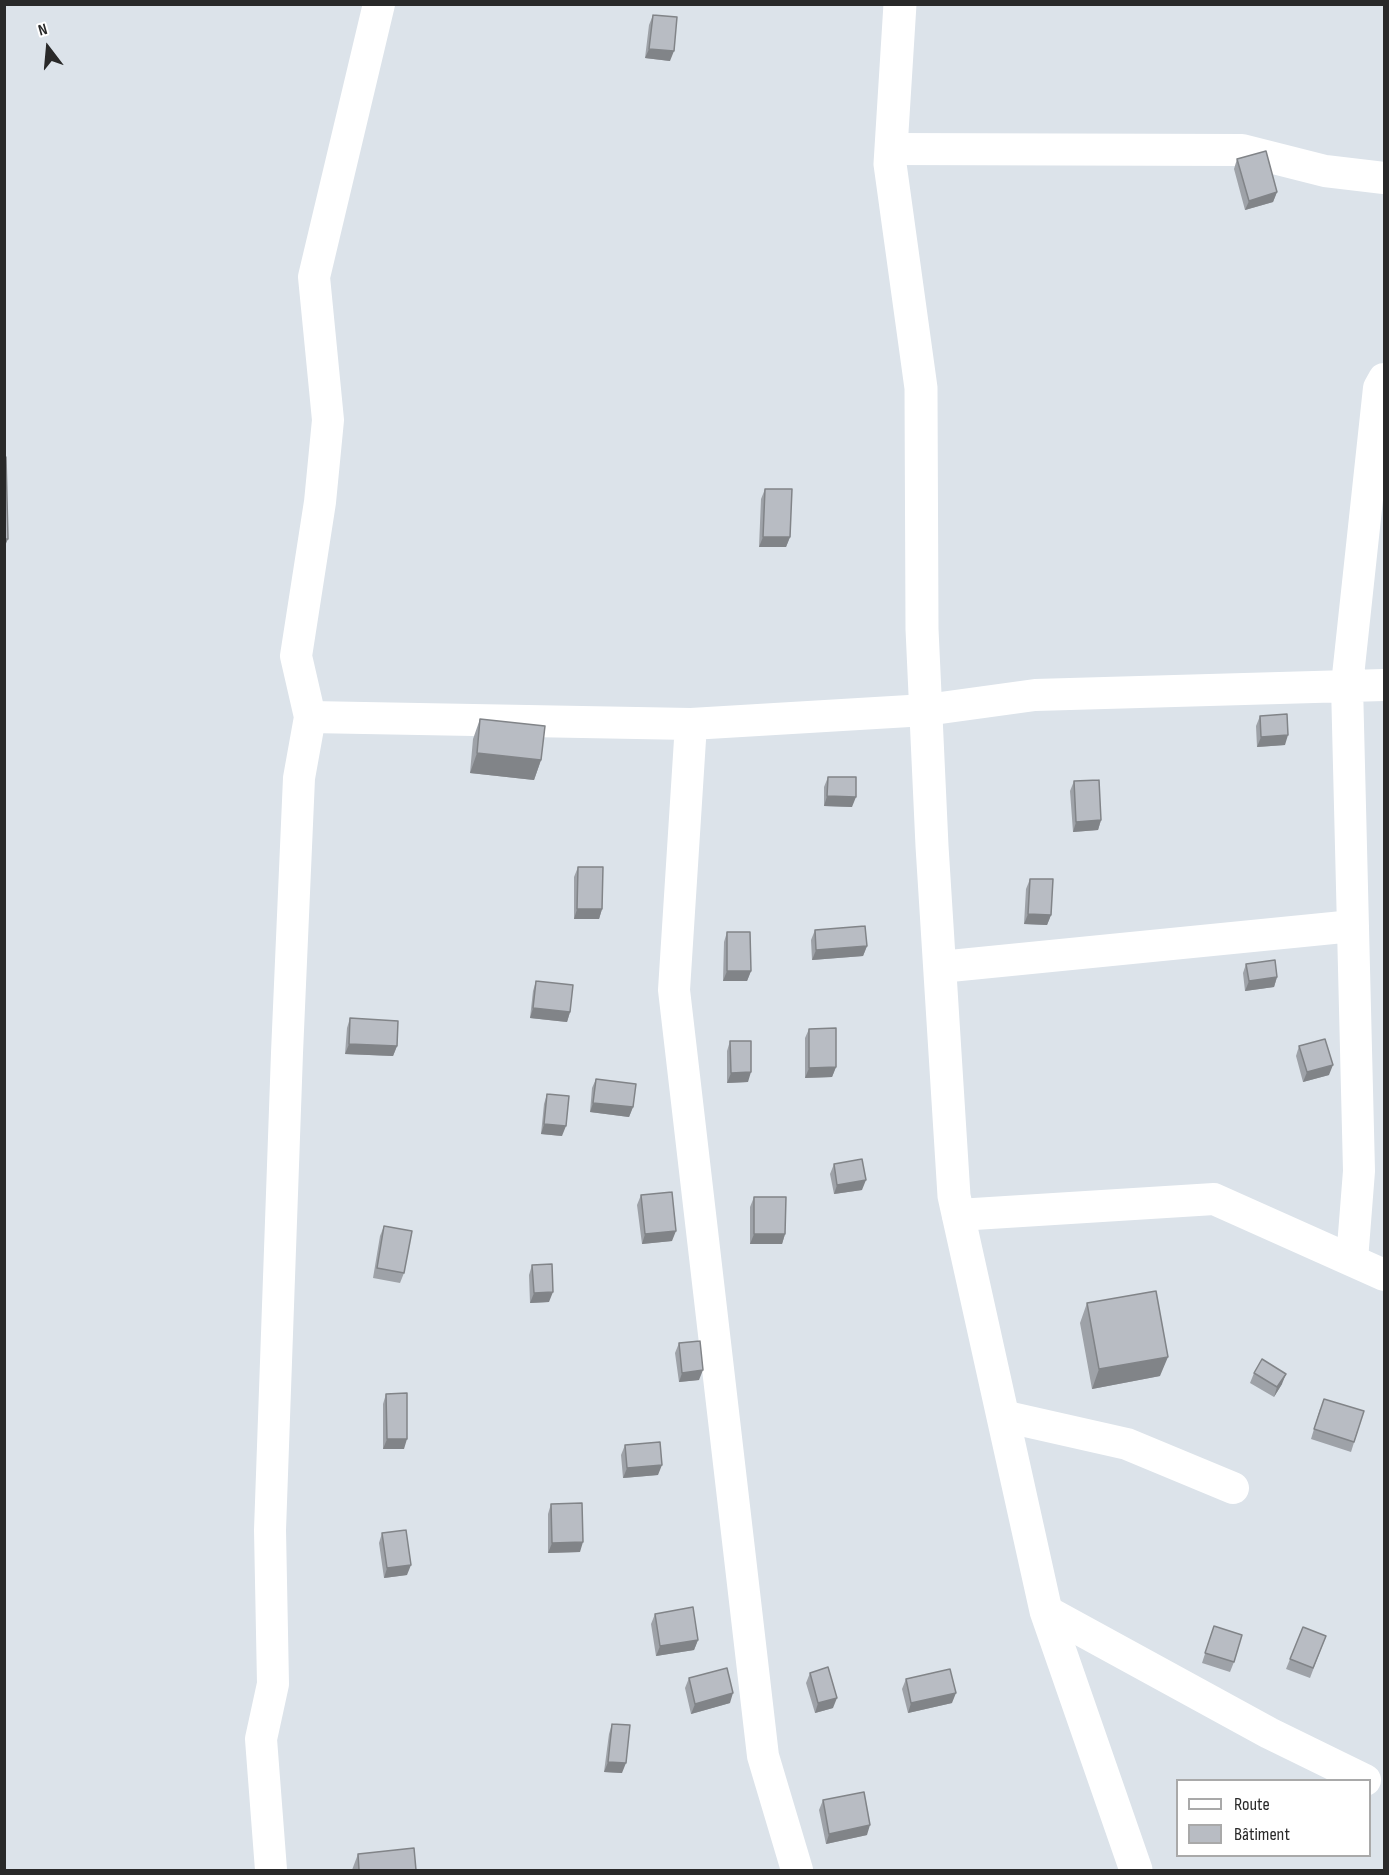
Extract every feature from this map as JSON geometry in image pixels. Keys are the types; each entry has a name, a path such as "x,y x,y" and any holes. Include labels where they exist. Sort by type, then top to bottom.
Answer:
{"street":[{"path":"271,1870 261,1738 273,1684 270,1530 288,1041 299,778 310,717 297,656 320,502 328,420 314,277 379,4"},
{"path":"900,4 890,164 921,388 922,629 954,1196 1046,1611 1136,1870"},
{"path":"891,149 1242,150 1325,171 1384,178"},
{"path":"1352,1260 1371,1143 1353,926 1347,685 1383,385"},
{"path":"310,717 691,724 926,710 1035,695 1384,685"},
{"path":"691,724 674,990 763,1756 797,1870"},
{"path":"940,967 1353,926"},
{"path":"958,1215 1214,1199 1384,1275"},
{"path":"1003,1416 1127,1444 1233,1488"},
{"path":"1046,1611 1269,1733 1363,1779"}],"building":[{"path":"653,15 677,17 674,51 649,49"},
{"path":"1266,151 1277,192 1249,201 1237,159"},
{"path":"4,457 6,457 8,539 4,539"},
{"path":"765,489 792,489 790,537 763,537"},
{"path":"1287,714 1288,735 1261,737 1260,716"},
{"path":"480,719 545,726 541,760 477,753"},
{"path":"828,777 856,777 856,797 827,796"},
{"path":"1099,780 1101,820 1076,822 1074,781"},
{"path":"578,867 603,867 602,909 577,909"},
{"path":"1030,879 1053,879 1051,915 1028,914"},
{"path":"865,926 867,946 816,950 815,930"},
{"path":"727,932 750,932 751,971 727,971"},
{"path":"1275,960 1277,977 1249,981 1246,964"},
{"path":"536,981 573,985 570,1012 533,1008"},
{"path":"350,1018 398,1021 397,1046 349,1044"},
{"path":"836,1028 836,1067 809,1068 809,1029"},
{"path":"1325,1039 1333,1065 1307,1072 1299,1046"},
{"path":"730,1041 751,1041 751,1072 731,1073"},
{"path":"596,1079 636,1084 633,1107 593,1103"},
{"path":"547,1094 569,1096 566,1126 544,1124"},
{"path":"862,1159 866,1180 837,1185 834,1164"},
{"path":"672,1192 676,1231 645,1234 641,1195"},
{"path":"754,1197 786,1197 785,1234 754,1234"},
{"path":"384,1226 412,1231 404,1273 377,1268"},
{"path":"552,1264 553,1292 534,1293 532,1265"},
{"path":"1156,1291 1168,1357 1099,1369 1087,1303"},
{"path":"700,1341 703,1370 682,1373 679,1343"},
{"path":"1262,1359 1286,1374 1277,1387 1254,1373"},
{"path":"407,1393 407,1439 387,1439 386,1394"},
{"path":"1324,1399 1364,1411 1354,1442 1314,1429"},
{"path":"660,1442 662,1465 627,1468 625,1445"},
{"path":"582,1503 583,1542 552,1543 551,1504"},
{"path":"406,1530 411,1565 387,1568 382,1533"},
{"path":"693,1607 698,1640 660,1646 655,1614"},
{"path":"1214,1626 1242,1635 1234,1662 1205,1653"},
{"path":"1303,1627 1326,1636 1313,1668 1290,1659"},
{"path":"828,1667 837,1698 818,1703 810,1673"},
{"path":"727,1668 733,1693 695,1704 689,1678"},
{"path":"950,1669 956,1693 911,1703 906,1679"},
{"path":"612,1724 630,1725 626,1763 608,1762"},
{"path":"864,1792 870,1825 829,1834 823,1800"},
{"path":"414,1848 416,1870 359,1870 358,1854"}]}
